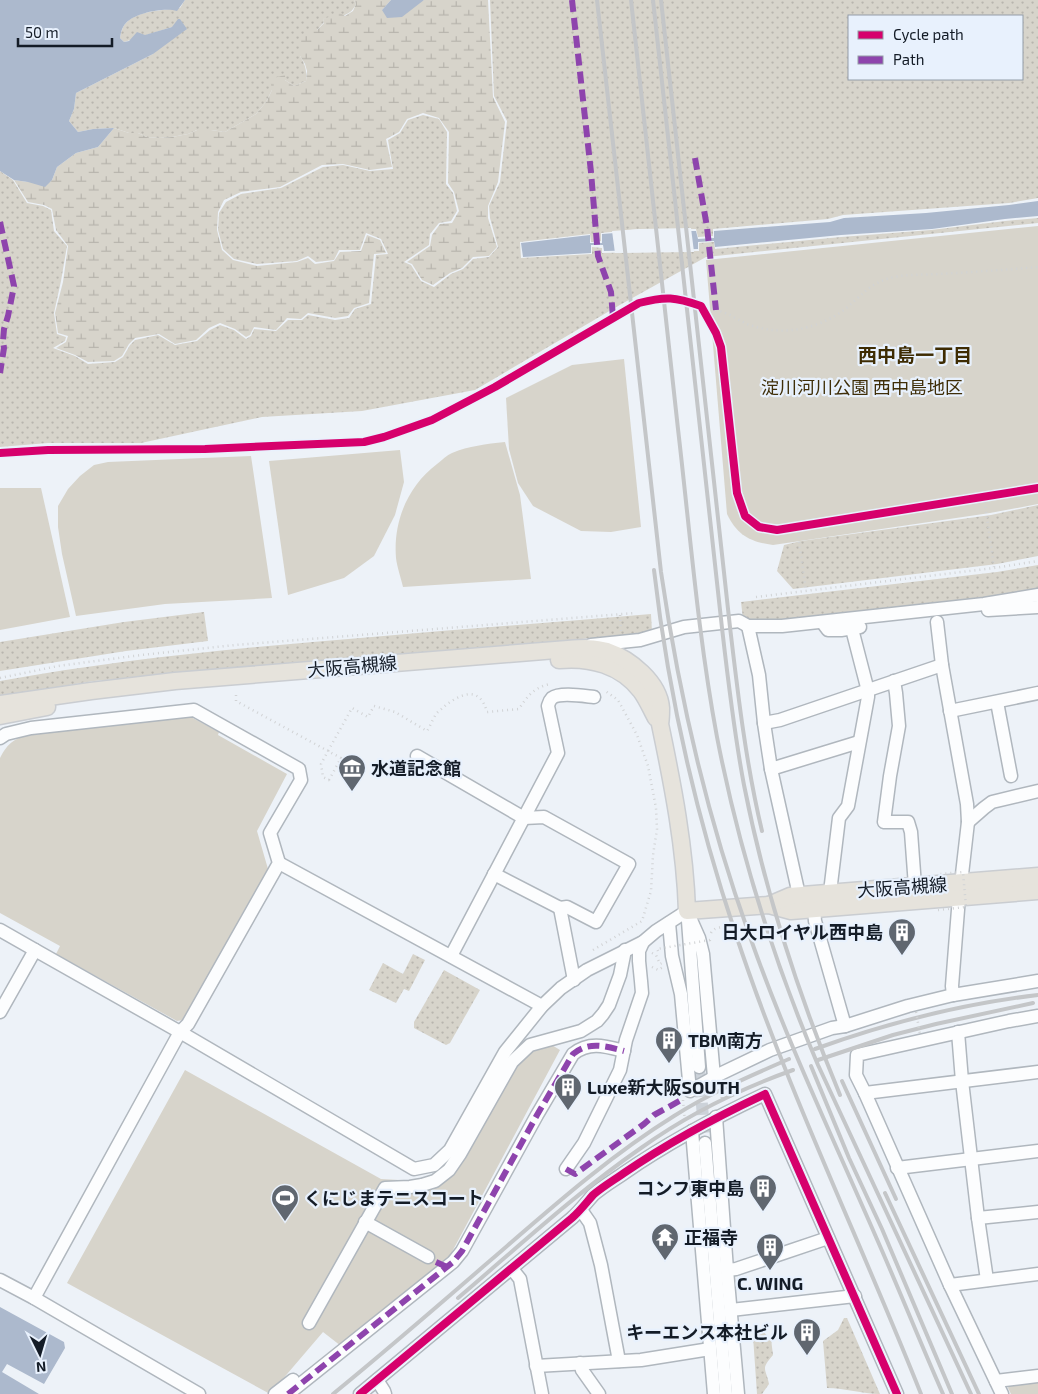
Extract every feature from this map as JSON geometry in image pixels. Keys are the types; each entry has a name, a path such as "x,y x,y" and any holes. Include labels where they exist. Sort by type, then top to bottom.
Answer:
{"main road":[{"name":"大阪高槻線","path":"0,704 175,681 568,648 596,649 619,657 638,670 657,695 661,707 660,724 681,834 687,911 768,905 790,896 799,895 915,886 960,890 1038,891"},
{"name":"大阪高槻線","path":"0,716 43,708 176,691 578,659 603,664 629,679 640,690 660,724"},
{"name":"大阪高槻線","path":"768,905 791,911 814,909 960,890 1038,876"}],"street":[{"path":"568,648 640,640 684,627 738,622 748,626 782,626 984,604 1038,595"},
{"path":"984,604 987,610 1038,607"},
{"path":"822,622 828,630 852,629 870,624 877,616"},
{"path":"937,622 942,665 967,804 968,822 960,890 952,986 953,995"},
{"path":"748,626 759,675 771,769 799,895"},
{"path":"830,892 839,818 848,806 868,696 852,629"},
{"path":"764,723 780,720 942,665"},
{"path":"894,681 899,726 884,822 908,822 911,832 915,886"},
{"path":"451,956 558,753 548,706 549,702 556,697 598,693"},
{"path":"950,711 1038,693"},
{"path":"997,702 1011,776"},
{"path":"0,738 6,734 31,728 194,710 299,769 301,780 270,833 278,863 188,1024 180,1032 34,1298"},
{"path":"771,769 859,742"},
{"path":"417,756 524,818 544,817 630,864 596,922 568,907 560,908 494,874"},
{"path":"968,822 992,802 1038,791"},
{"path":"278,863 542,1006"},
{"path":"560,908 574,980"},
{"path":"814,909 815,921 845,1026"},
{"path":"0,930 180,1032 414,1169 434,1165 450,1150 505,1052 542,1006 562,988 587,970 643,942 656,931 687,911"},
{"path":"687,911 699,1067"},
{"path":"687,911 699,938 703,954 714,1077"},
{"path":"669,923 672,956 681,994 690,1091 714,1077 770,1050 832,1028 953,995 1038,981"},
{"path":"566,1169 584,1143 620,1070 626,1040 642,993 638,961 639,951 643,942"},
{"path":"0,1012 35,950"},
{"path":"309,1323 385,1188 422,1185 435,1181 449,1170 512,1062 530,1045 581,1030 596,1022 603,1014 609,1005 620,975 624,950"},
{"path":"1002,1394 950,1285 856,1075 857,1055 1009,1020 1038,1016"},
{"path":"958,1032 978,1218 987,1280"},
{"path":"288,1394 453,1262 462,1251 572,1054 581,1048 592,1045 624,1051"},
{"path":"865,1093 1038,1072"},
{"path":"360,1394 512,1269 581,1210 594,1195 651,1155 689,1132 765,1094 897,1394"},
{"path":"716,1117 738,1394"},
{"path":"689,1132 714,1394"},
{"path":"706,1143 726,1394"},
{"path":"897,1168 1038,1151"},
{"path":"581,1210 590,1223 619,1361"},
{"path":"978,1218 1038,1212"},
{"path":"365,1222 428,1257"},
{"path":"727,1270 736,1269 828,1238"},
{"path":"512,1269 520,1279 542,1394"},
{"path":"950,1285 1038,1274"},
{"path":"0,1280 199,1394"},
{"path":"731,1310 855,1296"},
{"path":"275,1394 336,1346"},
{"path":"536,1366 641,1360 710,1349"},
{"path":"580,1364 598,1394"},
{"path":"996,1381 1038,1376"},
{"path":"376,1380 385,1394"}],"path":[{"path":"697,305 729,315 757,327 797,330 816,325 835,316 869,287 882,280 911,275 1038,267"},
{"path":"697,305 709,319"},
{"path":"974,499 993,495"},
{"path":"984,497 994,568"},
{"path":"787,528 806,525"},
{"path":"797,527 806,592"},
{"path":"756,598 1038,561"},
{"path":"0,678 58,666 235,645 635,613"},
{"path":"620,614 622,638"},
{"path":"236,695 236,701 328,751 341,758 330,781 323,777 321,764 328,751 352,708 368,717 374,706 394,712 427,731 438,712 463,694 478,697 487,712 519,709 532,691 542,686 554,684"},
{"path":"593,950 642,921 650,891 657,829 656,808 648,766 642,747 618,700 608,691 598,693"},
{"path":"938,910 966,907 963,872 940,874"},
{"path":"658,951 657,949 710,940 713,930 724,927 730,928"},
{"path":"652,953 656,955 659,962"},
{"path":"652,967 658,970 666,966"},
{"path":"916,1012 920,1034 922,1034"},
{"path":"683,1099 689,1132"}],"green space":[{"path":"185,0 354,0 356,4 346,14 323,19 324,22 300,56 305,67 306,81 294,86 285,80 272,90 266,102 256,114 225,132 197,130 188,134 159,138 129,133 114,128 78,132 69,121 74,109 76,93 153,54 172,27 124,42 120,38 125,25 136,16 159,10 180,8"},
{"path":"354,0 391,0 382,10 418,3 424,0 488,0 493,97 505,122 498,182 488,206 488,218 497,247 489,256 473,257 462,268 450,273 433,285 422,280 412,264 407,262 430,246 432,235 440,224 452,223 459,211 454,192 448,183 449,132 439,118 423,113 407,119 399,132 386,139 392,167 370,170 343,164 322,165 280,187 241,192 224,200 218,212 217,230 222,250 233,260 257,266 297,262 308,258 315,264 334,261 340,252 361,251 367,235 380,240 386,253 374,254 369,303 354,308 348,316 335,318 308,313 301,319 287,318 276,330 254,327 250,335 246,337 235,329 220,323 209,328 196,340 175,344 159,334 135,338 122,356 114,361 88,362 56,348 66,342 68,336 58,333 55,313 63,282 68,246 56,230 52,209 44,205 28,202 14,180 28,182 52,180 57,167 76,153 98,147 114,128 147,137 159,138 188,134 197,130 225,132 256,114 266,102 272,90 270,79 285,75 285,80 294,86 306,81 307,71 300,56 299,35 306,36 312,28 317,30 324,23 323,19 340,13 345,16 353,11 356,4"},
{"path":"490,0 1038,0 1038,198 1009,203 843,215 828,219 713,229 713,236 698,237 696,229 640,229 601,233 601,241 591,242 590,234 520,242 521,258 592,254 592,247 602,248 602,253 699,251 699,243 714,242 715,249 931,230 1038,218 1038,223 706,257 475,390 362,411 262,417 141,443 48,443 0,447 0,171 13,180 27,203 43,206 51,210 54,231 67,246 54,313 57,334 66,337 65,341 53,348 75,356 88,364 115,362 123,357 135,340 158,335 175,345 197,341 210,330 220,325 234,330 246,339 251,336 254,329 276,331 288,320 302,320 308,315 335,320 349,318 355,309 371,304 376,255 388,254 381,239 366,233 360,250 339,250 334,260 316,262 308,256 297,261 257,264 234,259 223,249 218,230 219,213 226,202 241,194 281,188 323,167 343,165 370,171 393,169 388,140 400,133 408,120 423,115 439,119 447,132 446,184 453,193 457,211 451,221 439,223 430,234 429,245 404,262 411,265 421,281 434,287 451,274 463,269 473,259 489,257 498,247 490,218 489,206 500,182 507,121 494,96"},
{"name":"淀川河川公園 西中島地区","path":"1038,226 1038,504 990,513 773,545 758,542 740,532 727,514 706,260"},
{"path":"624,359 641,527 611,532 581,531 533,506 518,483 509,449 506,398 572,365"},
{"path":"505,442 520,495 531,579 403,587 397,565 396,544 400,518 410,494 427,473 452,453 471,447"},
{"path":"400,450 404,482 395,515 374,556 344,578 288,595 269,461"},
{"path":"251,456 272,598 165,604 76,616 62,554 58,527 58,506 68,489 80,476 94,465 108,462"},
{"path":"0,488 41,488 70,617 0,630"},
{"path":"1038,505 1038,556 997,564 793,589 777,571 784,545 801,541 991,515"},
{"path":"1038,565 1038,590 926,606 776,621 743,619 741,602 997,572"},
{"path":"204,612 208,641 126,651 0,671 0,642 124,622"},
{"path":"651,614 652,632 94,681 0,696 0,681 92,666 185,654"},
{"path":"189,716 219,732 218,735 287,774 257,831 268,869 183,1020 177,1021 56,954 60,946 0,913 0,758 12,742 31,733"},
{"path":"413,954 425,960 409,991 404,989 396,1003 369,990 383,963 403,974"},
{"path":"444,970 480,990 450,1043 446,1045 414,1028 414,1022"},
{"name":"くにじまテニスコート","path":"537,1036 560,1050 446,1263 341,1346 323,1332 270,1394 67,1283 185,1070 381,1179 417,1181 435,1174 446,1164 528,1040"},
{"path":"844,1318 847,1318 880,1394 827,1388 823,1341 838,1330"},
{"path":"759,1328 771,1339 773,1355 765,1367 769,1384 762,1394 757,1394 753,1336"},
{"path":"1038,1379 1038,1394 1011,1394 1008,1388 1011,1382"}],"water":[{"path":"0,0 185,0 177,11 150,12 130,19 125,25 120,38 124,42 129,41 137,32 145,35 172,27 178,19 187,29 153,54 76,93 74,109 69,121 78,132 114,128 98,147 76,153 57,167 52,180 45,187 14,180 0,171"},
{"path":"391,0 424,0 402,17 387,18 382,10"},
{"path":"1038,201 1038,216 932,229 841,235 715,247 714,241 698,242 698,249 604,251 603,245 591,245 591,253 523,257 521,243 590,235 590,243 602,243 602,234 640,231 696,231 698,239 714,238 714,231 830,222 844,218 926,213"},
{"path":"0,1307 64,1342 65,1348 44,1384 7,1364 2,1372 39,1394 0,1394"}],"pier":[{"path":"691,228 694,252 615,253 612,231"}],"tunnel":[{"path":"699,1067 705,1143"}],"railway":[{"path":"597,0 661,572 676,664 707,800 734,890 778,1011 943,1394"},
{"path":"631,0 699,622 717,737 736,821 772,944 818,1065 971,1394"},
{"path":"653,0 722,628 740,765 752,825 784,942 810,1019 840,1095"},
{"path":"661,0 736,678 747,755 762,831"},
{"path":"654,570 667,662 685,753 708,843 735,932 777,1049 921,1394"},
{"path":"815,1049 897,1023 953,1009 1038,995"},
{"path":"818,1060 893,1035 1033,1003"},
{"path":"333,1394 558,1202 626,1148 702,1100 730,1085 789,1059"},
{"path":"811,1066 952,1394"},
{"path":"458,1298 570,1202 617,1165 659,1136 714,1104 793,1070"},
{"path":"842,1081 896,1199"},
{"path":"885,1193 979,1394"}],"marked path":[{"path":"572,0 591,172 598,256 611,292 613,318"},
{"path":"695,158 707,227 716,310"},
{"path":"0,222 14,286 4,329 4,348 0,373"},
{"path":"288,1394 453,1262 462,1251 573,1054 585,1047 591,1046 604,1046 624,1051"},
{"path":"566,1169 575,1174 654,1115 683,1099"},
{"path":"436,1262 447,1267"}],"cycle path":[{"path":"0,453 48,450 205,449 364,442 432,420 495,387 639,303 670,298 701,306 716,333 721,347 737,493 745,516 759,527 777,530 1038,488"},
{"path":"360,1394 572,1218 600,1189 675,1140 765,1094 897,1394"}],"place":[{"name":"水道記念館","path":"352,792"},
{"name":"日大ロイヤル西中島","path":"902,956"},
{"name":"TBM南方","path":"669,1064"},
{"name":"Luxe新大阪SOUTH","path":"568,1111"},
{"name":"コンフ東中島","path":"763,1212"},
{"name":"くにじまテニスコート","path":"285,1222"},
{"name":"正福寺","path":"665,1261"},
{"name":"C. WING","path":"770,1271"},
{"name":"キーエンス本社ビル","path":"807,1356"}],"district":[{"name":"西中島一丁目","path":"915,354"}]}
